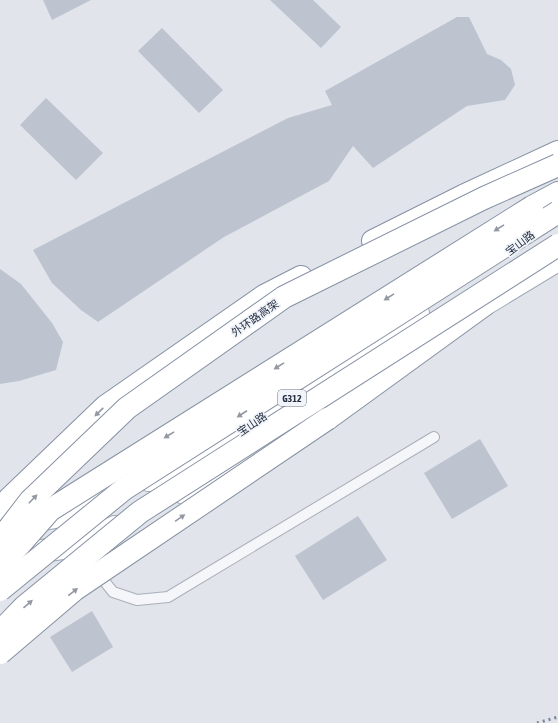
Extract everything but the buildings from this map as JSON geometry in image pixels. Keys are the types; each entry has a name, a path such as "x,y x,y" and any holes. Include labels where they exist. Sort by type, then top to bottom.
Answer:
{"main road":[{"name":"外环路高架","path":"0,512 9,499 106,406 264,296 463,196 558,152"},
{"name":"外环路高架","path":"0,540 30,501 127,408 284,297 484,198 558,165"},
{"path":"0,567 50,510 532,207 558,193"},
{"path":"0,590 124,489 558,213"},
{"name":"宝山路","path":"0,526 66,515 200,459 485,269 558,213"},
{"path":"0,632 24,607 140,512 558,245"},
{"name":"G312","path":"0,557 76,546 217,477 484,304 558,260"},
{"path":"0,653 74,590 326,419 484,304"}],"lane":[{"path":"66,515 76,546 113,592 137,600 168,598 434,437"}],"railway":[{"path":"537,723 558,717"}]}
